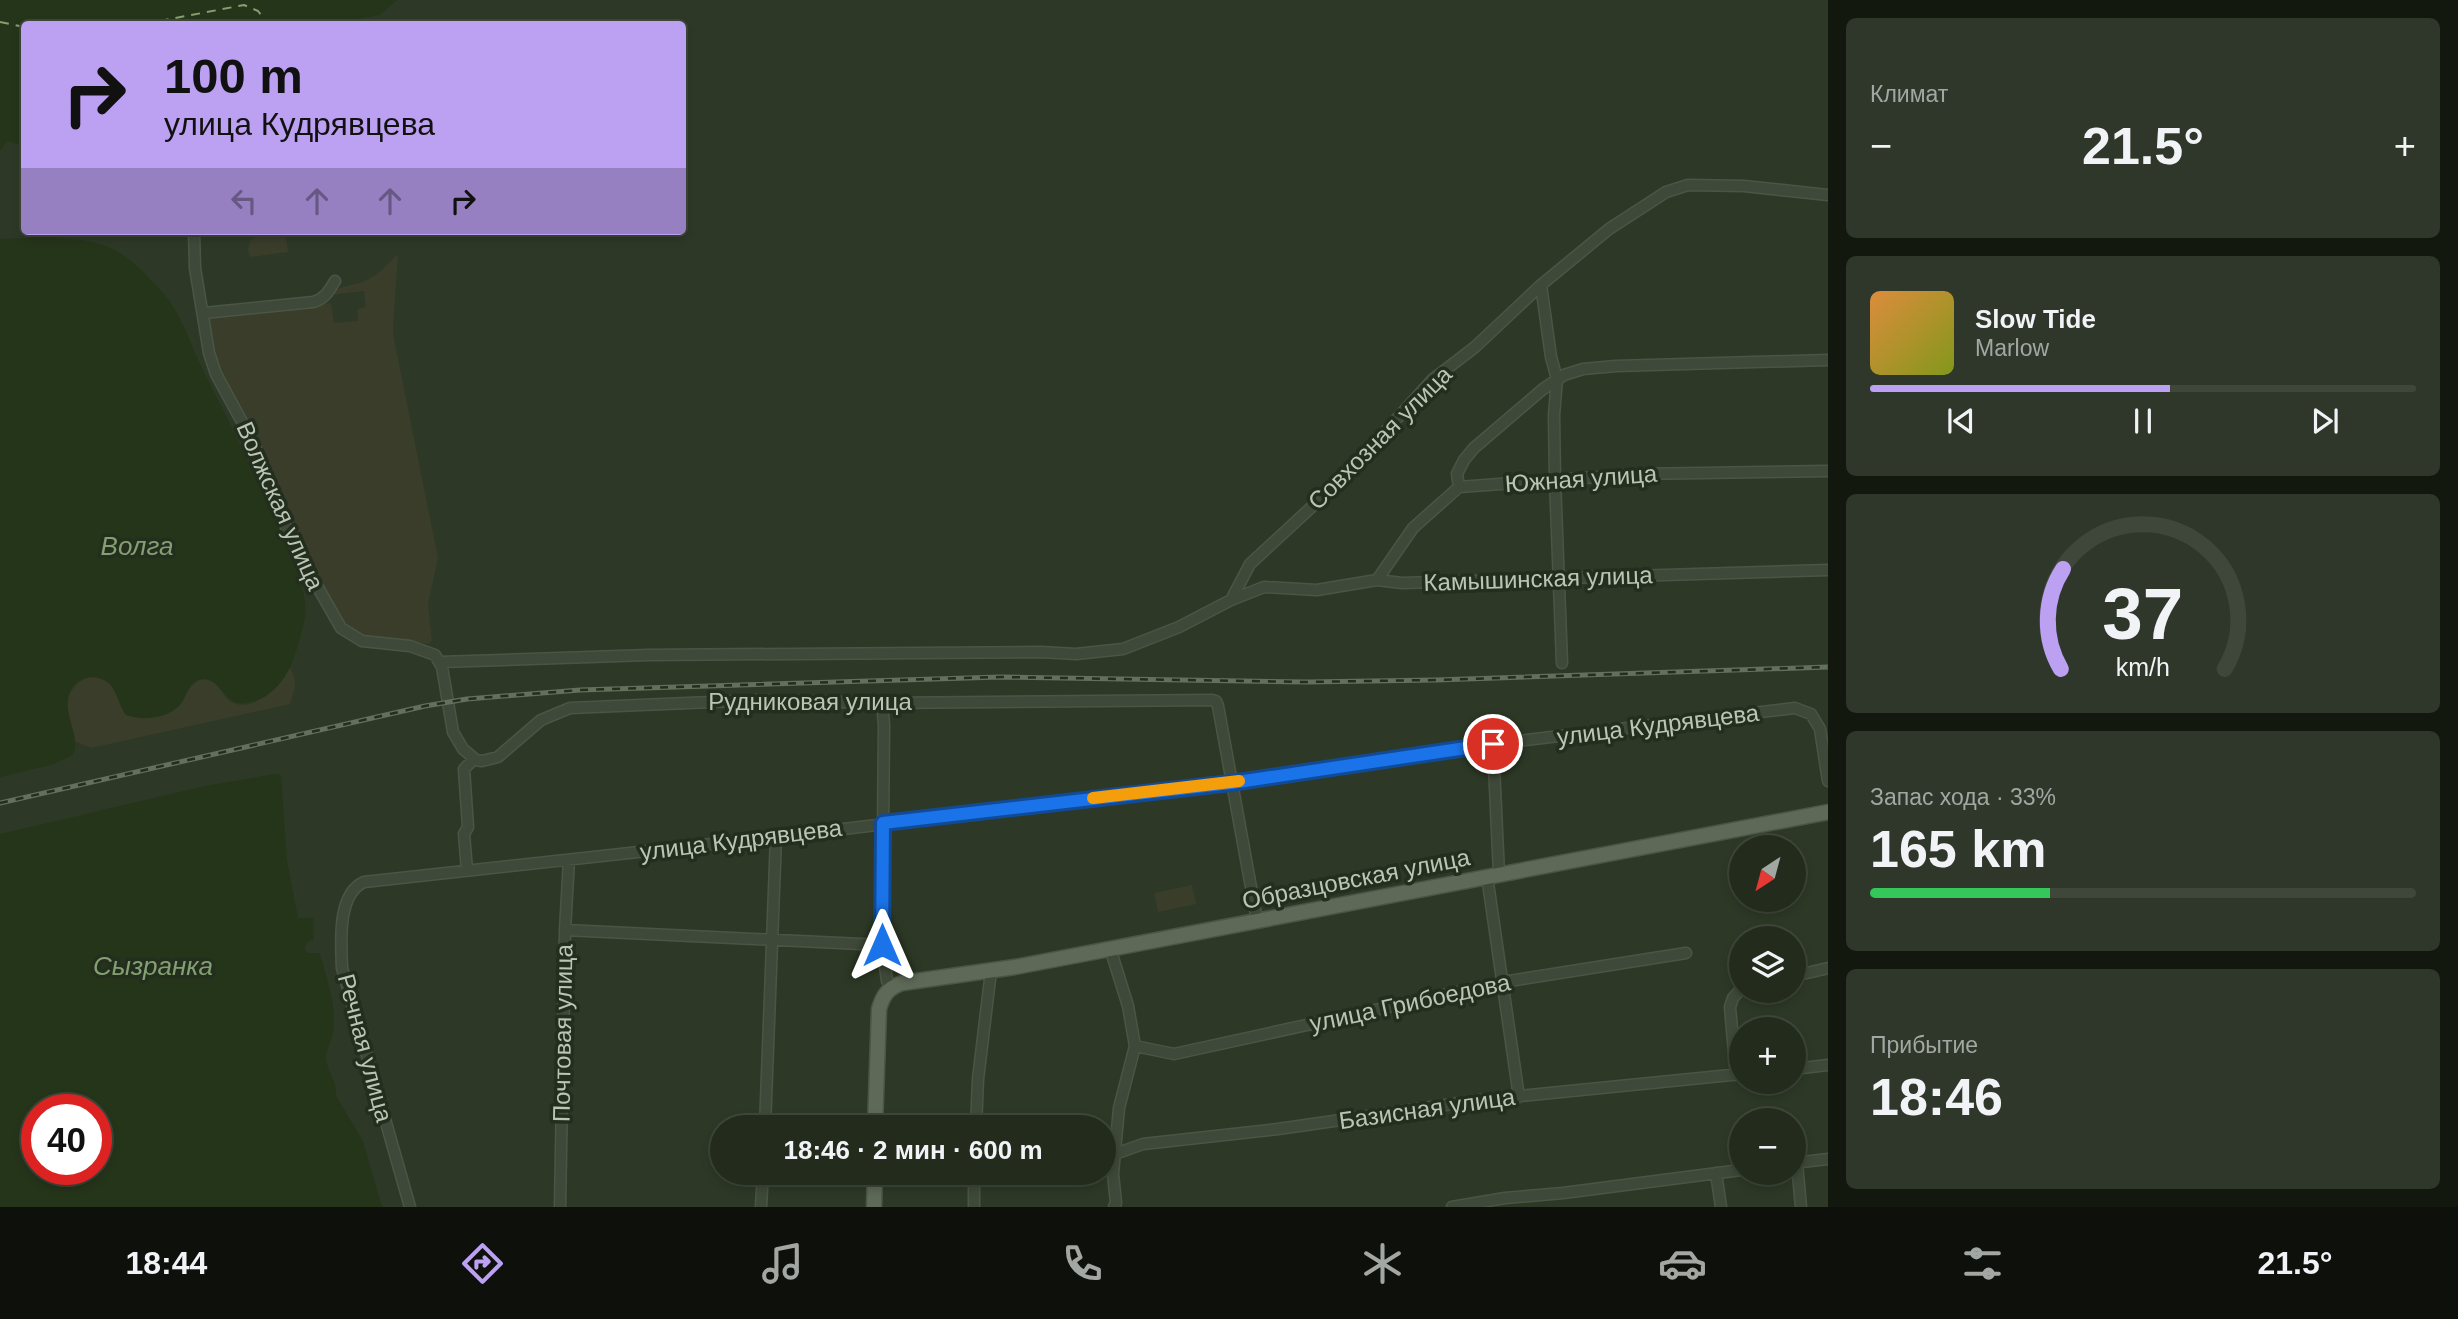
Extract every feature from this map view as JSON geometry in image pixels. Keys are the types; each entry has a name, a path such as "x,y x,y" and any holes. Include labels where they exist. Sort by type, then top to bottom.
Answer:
{"main road":[{"name":"Образцовская улица","path":"892,987 910,981 991,971 1828,812"},
{"path":"875,1115 878,1017 882,997 892,987"},
{"path":"874,1207 875,1185"}],"street":[{"name":"Совхозная улица","path":"1231,600 1250,564 1343,478 1432,380 1475,347 1541,285 1609,229 1666,192 1688,185 1744,186 1828,195"},
{"name":"Волжская улица","path":"194,235 195,268 209,353 216,374 254,444 274,501 296,549 336,621 355,638 384,645 419,648 436,655 440,662"},
{"path":"204,313 313,302 321,300 335,281"},
{"path":"1541,285 1551,357 1557,379 1554,415 1555,480 1562,663"},
{"path":"1377,580 1413,528 1459,487 1457,474 1474,448 1564,375 1583,369 1616,366 1828,360"},
{"name":"Южная улица","path":"1459,487 1638,474 1828,471"},
{"name":"Камышинская улица","path":"1231,600 1264,587 1317,590 1377,580 1402,583 1828,570"},
{"path":"467,870 464,834 468,827 464,769 474,759 457,741 440,662 648,655 1099,652 1134,645 1179,627 1231,600"},
{"name":"Рудниковая улица","path":"474,759 482,761 498,757 541,720 569,708 759,700 882,703 1212,699 1218,706 1231,783"},
{"path":"882,703 882,945 887,981 892,987"},
{"name":"улица Кудрявцева","path":"352,889 364,883 467,870 776,837 1231,783 1493,744 1795,709 1811,714 1819,729 1828,782"},
{"path":"1493,744 1493,875 1503,982 1519,1097"},
{"path":"1231,783 1257,920"},
{"path":"766,1115 776,837"},
{"name":"Почтовая улица","path":"560,1207 565,930 569,860"},
{"name":"Речная улица","path":"352,889 347,896 341,934 342,968 410,1207"},
{"path":"565,930 882,945"},
{"path":"1110,948 1128,1006 1135,1046 1119,1108 1116,1142"},
{"name":"улица Грибоедова","path":"1135,1046 1174,1054 1503,982 1686,953"},
{"path":"1806,973 1828,968"},
{"path":"976,1115 978,1079 991,971"},
{"path":"1806,1068 1828,1065"},
{"name":"Базисная улица","path":"1116,1154 1143,1144 1279,1129 1480,1100 1729,1075"},
{"path":"1806,1162 1828,1159"},
{"path":"1452,1207 1505,1198 1729,1171"},
{"path":"1716,1173 1720,1207"},
{"path":"761,1207 762,1185"},
{"path":"974,1185 974,1207"},
{"path":"1115,1185 1117,1206"},
{"path":"1798,1185 1801,1207"},
{"path":"1563,1193 1564,1207"}],"shaded area":[{"path":"259,235 286,235 288,252 250,257 248,249 251,240"},
{"path":"398,254 394,339 438,558 428,604 432,641 429,644 364,636 340,619 283,510 256,433 218,367 209,321 211,317 220,314 331,303 334,323 358,321 357,309 366,307 364,291 330,295 337,289 372,278"},
{"path":"290,668 295,682 290,704 91,748 75,741 68,703 73,689 84,679 99,677 112,685 126,715 183,701 193,685 207,679 219,687 233,703 250,704 274,689"},
{"path":"1192,885 1196,904 1158,912 1154,893"}],"water":[{"path":"0,0 397,0 380,15 356,21 21,21 21,145 7,141 0,151"},
{"name":"Волга","path":"52,237 91,242 119,252 149,277 174,307 293,559 301,580 305,616 297,649 288,670 283,680 268,695 258,700 239,703 233,701 210,680 203,679 191,685 175,710 154,718 139,718 126,715 115,693 104,680 96,677 84,678 73,687 68,696 75,746 73,755 51,765 0,777 0,239"},
{"name":"Сызранка","path":"281,775 287,861 298,918 313,918 314,939 306,943 305,948 307,953 319,953 333,1005 334,1025 327,1064 336,1096 363,1141 382,1207 0,1207 0,834 205,786"}],"ferry route":[{"path":"160,21 244,5 258,11 266,21"},
{"path":"0,22 21,26"}],"railway":[{"path":"0,803 425,706 467,699 580,690 1000,677 1307,682 1436,680 1828,667"}],"slow traffic":[{"path":"1093,798 1239,781"}],"route":[{"path":"882,945 883,823 1231,783 1493,744"}]}
